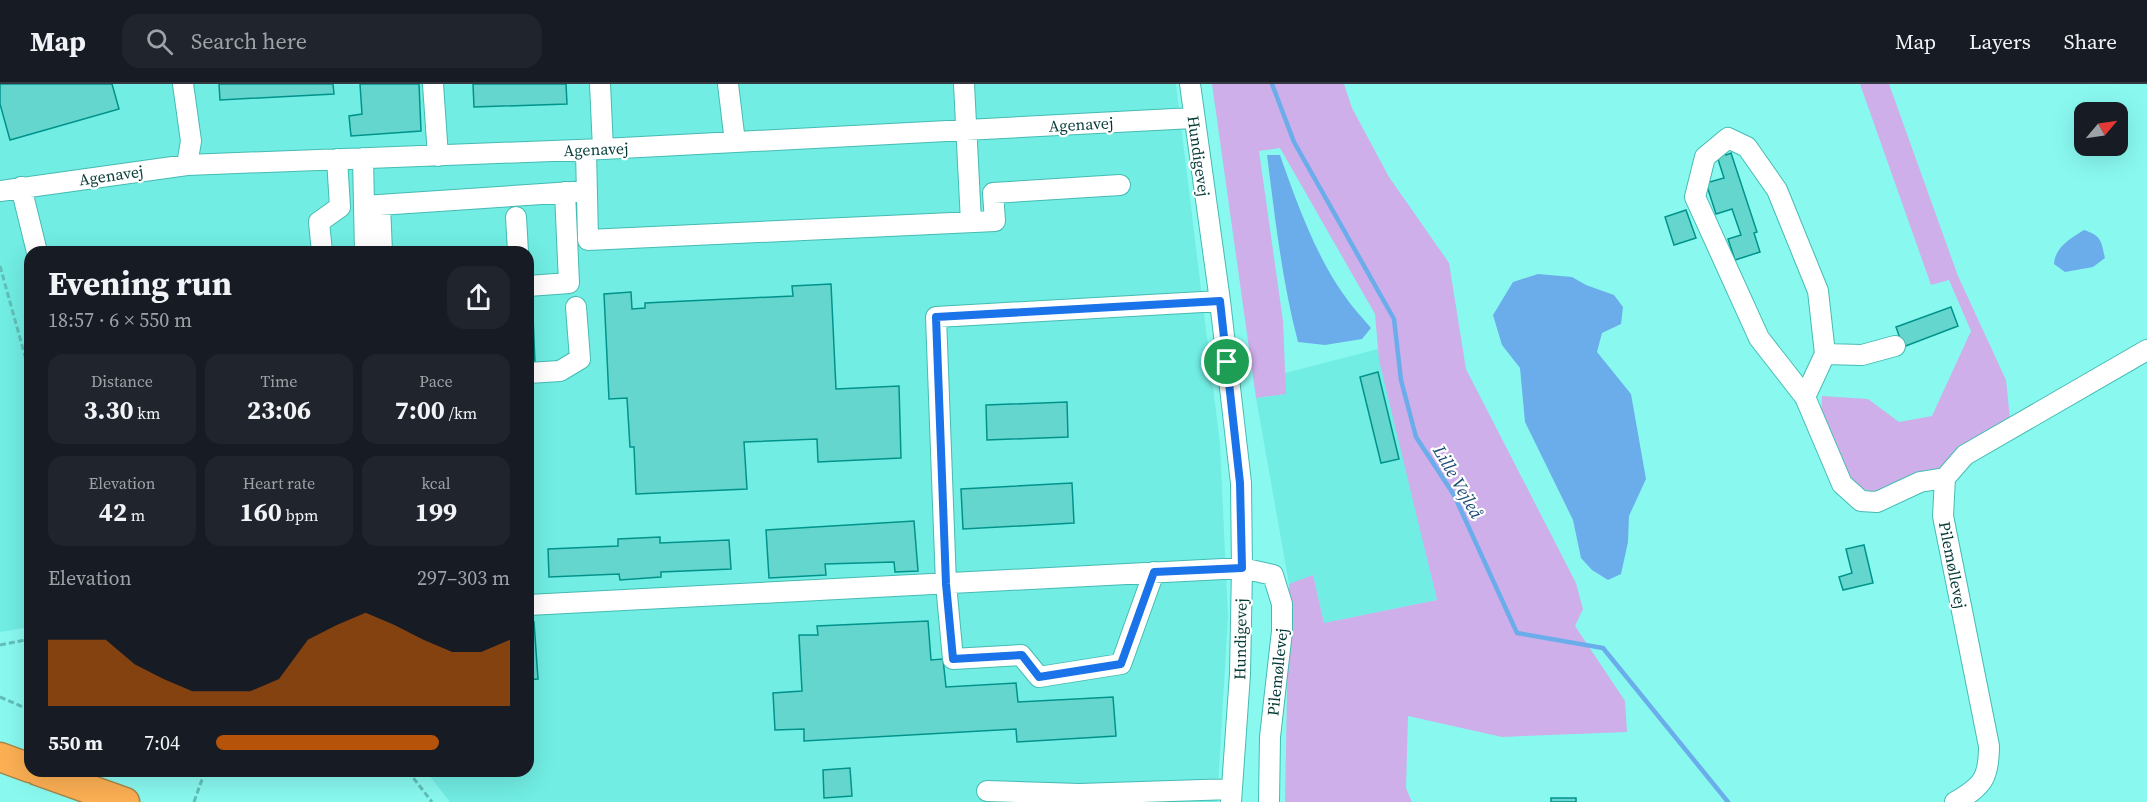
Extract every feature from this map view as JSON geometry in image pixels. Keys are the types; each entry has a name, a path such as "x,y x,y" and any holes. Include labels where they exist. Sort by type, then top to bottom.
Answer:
{"highway":[{"path":"0,757 24,766"},
{"path":"55,777 125,802"}],"street":[{"path":"183,84 191,141 187,165"},
{"path":"433,84 438,156"},
{"path":"600,84 595,150 587,191 588,240 995,221 993,193 1120,185"},
{"path":"728,84 735,142"},
{"path":"964,84 971,222"},
{"name":"Hundigevej","path":"1190,84 1220,301 1240,483 1242,568 1240,674 1232,796"},
{"name":"Agenavej","path":"0,191 187,165 595,150 1193,118"},
{"path":"1805,397 1825,354 1818,291 1777,190 1747,147 1728,138 1705,158 1695,197 1759,338 1805,397 1842,484 1862,501 1877,502 1920,482 1945,477 1965,455 2147,350"},
{"path":"363,158 381,246"},
{"path":"321,246 319,222 340,207 337,159"},
{"path":"21,187 36,246"},
{"path":"372,206 587,191"},
{"path":"534,286 569,283 565,192"},
{"path":"366,246 372,206"},
{"path":"516,217 518,246"},
{"path":"1154,572 1121,664 1039,677 1022,655 953,659 946,584 936,317 1220,301"},
{"path":"534,373 560,371 576,363 580,358 576,307"},
{"path":"1825,354 1862,355 1894,346"},
{"name":"Pilemøllevej","path":"1945,477 1943,516 1989,746 1989,766 1983,782 1972,793 1955,802"},
{"path":"534,605 1242,568"},
{"name":"Pilemøllevej","path":"1242,568 1273,575 1282,604 1282,631 1270,736 1269,802"},
{"path":"987,791 1158,797 1232,796"}],"path":[{"path":"0,266 24,352"},
{"path":"0,645 24,640"},
{"path":"0,697 24,707"},
{"path":"194,802 203,777"},
{"path":"413,777 432,802"}],"shaded area":[{"path":"0,84 1176,84 1220,444 1228,617 1217,802 450,802 431,777 534,777 534,246 24,246 24,628 0,632"},
{"path":"1212,84 1344,84 1352,108 1389,177 1449,263 1466,369 1576,583 1583,609 1575,626 1625,701 1627,732 1502,737 1408,716 1406,788 1412,802 1285,802 1289,584 1313,575 1324,623 1437,600 1379,360 1375,314 1280,148 1259,151 1283,321 1286,394 1256,398"},
{"path":"1860,84 1889,84 1958,276 2006,380 2010,419 1932,473 1874,492 1852,486 1821,418 1822,396 1868,399 1899,422 1932,416 1971,331 1949,280 1931,285"},
{"path":"1378,349 1437,600 1324,623 1313,576 1289,584 1256,398 1285,394 1285,373"}],"water":[{"path":"1267,155 1280,155 1300,209 1324,263 1347,299 1371,328 1362,339 1325,345 1298,342 1283,273"},
{"path":"2084,230 2098,237 2105,258 2093,267 2065,272 2054,264 2057,253 2064,244"},
{"path":"1538,274 1572,277 1586,285 1614,295 1623,307 1621,324 1602,333 1597,352 1631,394 1646,479 1629,516 1628,542 1621,574 1608,580 1592,570 1581,558 1573,520 1525,422 1520,368 1502,345 1493,315 1513,282"}],"building":[{"path":"0,84 112,84 119,109 10,140 0,104"},
{"path":"219,84 333,84 334,94 220,100"},
{"path":"360,84 419,84 421,131 351,136 349,116 362,114"},
{"path":"473,84 566,84 567,104 474,107"},
{"path":"1724,150 1726,155 1731,153 1757,232 1754,233 1760,252 1735,260 1728,239 1741,235 1732,209 1716,214 1706,183 1724,178 1716,153"},
{"path":"1686,210 1696,238 1674,245 1665,217"},
{"path":"831,284 836,389 899,386 901,458 818,462 817,439 744,442 747,489 636,494 634,447 630,447 627,398 609,399 604,294 631,292 632,309 645,308 645,303 793,296 792,286"},
{"path":"1951,307 1958,326 1903,347 1896,327"},
{"path":"1378,372 1399,459 1381,463 1360,377"},
{"path":"1067,402 1068,437 987,440 986,405"},
{"path":"1072,483 1074,523 963,529 961,489"},
{"path":"914,521 918,571 895,572 894,562 825,564 826,575 769,578 766,530"},
{"path":"660,537 660,543 729,540 731,569 661,572 661,577 620,580 619,574 549,577 548,549 618,546 618,539"},
{"path":"1864,545 1873,583 1843,590 1839,577 1852,573 1846,549"},
{"path":"928,621 931,660 943,659 946,687 1016,683 1018,702 1113,697 1116,736 1017,742 1016,729 804,741 804,729 775,730 773,693 802,691 799,635 818,635 817,626"},
{"path":"534,622 538,679 534,679"},
{"path":"850,768 852,796 824,798 823,770"},
{"path":"1551,798 1576,798 1576,802 1551,802"}],"waterway":[{"name":"Lille Vejleå","path":"1272,84 1294,142 1394,319 1401,380 1416,437 1454,495 1517,633 1603,648 1728,802"}],"route":[{"path":"1220,301 1227,362 1240,483 1242,568 1154,572 1121,664 1039,677 1022,655 953,659 946,584 936,317 1220,301"}]}
